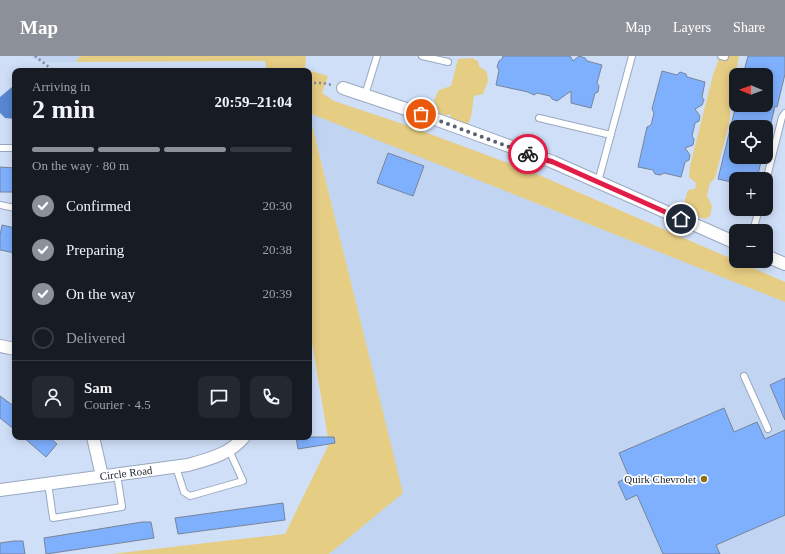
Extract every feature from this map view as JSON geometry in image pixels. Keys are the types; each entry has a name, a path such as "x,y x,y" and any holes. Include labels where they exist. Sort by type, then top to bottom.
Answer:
{"street":[{"path":"343,88 553,162 729,240"},
{"path":"773,258 784,262"},
{"path":"0,346 12,348"},
{"path":"94,440 102,476"},
{"name":"Circle Road","path":"0,490 188,465 215,458 229,450 241,440"}],"lane":[{"path":"365,95 377,56"},
{"path":"422,56 448,62"},
{"path":"598,182 632,56"},
{"path":"768,172 782,117 785,113"},
{"path":"539,118 611,135"},
{"path":"0,148 12,148"},
{"path":"0,205 12,207"},
{"path":"744,376 768,429"},
{"path":"176,467 184,492 190,496 244,481 229,450"},
{"path":"48,484 53,518 122,507 118,474"}],"path":[{"path":"36,56 50,68"},
{"path":"312,83 323,83 343,88"}],"shaded area":[{"path":"30,56 80,56 76,62 39,62"},
{"path":"80,56 306,56 305,68 266,68 265,61 76,62"},
{"path":"720,56 739,56 737,68 729,68 730,120 715,178 710,183 707,196 712,206 710,216 705,219 688,214 684,203 688,190 695,189 696,183 689,177 690,166 713,75"},
{"path":"472,58 478,61 479,66 487,72 488,81 483,94 474,96 472,114 468,124 451,119 450,114 444,116 440,114 434,100 439,90 451,86 458,59"},
{"path":"312,71 328,76 322,93 334,101 403,124 532,172 729,258 729,268 753,268 785,282 785,302 312,114"},
{"path":"312,113 785,302 785,554 329,554 402,493 312,124"},
{"path":"312,125 403,493 329,554 111,554 285,534 329,444 312,343"}],"water":[{"path":"12,87 12,119 5,118 0,113 0,97"}],"building":[{"path":"503,56 570,56 573,61 579,56 585,58 587,61 602,65 597,83 599,86 598,92 595,93 591,108 571,103 571,91 557,101 552,99 550,96 537,93 534,95 528,92 496,85 499,70 497,67"},
{"path":"748,56 785,56 785,74 777,107 775,106 772,120 732,120 734,112 773,112 773,68 745,68"},
{"path":"662,71 677,75 680,72 686,74 687,77 705,82 702,97 704,100 702,105 695,109 700,116 699,121 695,123 692,136 694,139 693,145 685,148 690,155 689,160 685,162 681,177 664,173 660,175 655,174 653,170 638,167 647,127 651,125 654,113 652,109"},
{"path":"729,134 729,164 760,164 759,172 729,172 729,181 718,179"},
{"path":"388,153 424,166 413,196 377,183"},
{"path":"0,167 12,168 12,192 0,192"},
{"path":"2,225 12,227 12,252 0,250"},
{"path":"785,378 785,420 770,385"},
{"path":"0,396 12,405 12,428 0,418"},
{"name":"Quirk Chevrolet","path":"724,408 734,432 757,422 765,439 785,430 785,515 716,545 720,554 663,554 637,495 626,500 618,482 629,477 619,453"},
{"path":"312,437 334,437 335,443 298,449 296,440 312,440"},
{"path":"26,440 52,440 57,444 46,457"},
{"path":"283,503 285,520 178,534 175,518"},
{"path":"142,522 151,522 154,538 46,554 44,538"},
{"path":"23,541 25,554 0,554 0,543"}],"way so far":[{"path":"421,114 528,154"}],"place":[{"name":"Quirk Chevrolet","path":"704,479"}],"route":[{"path":"528,154 553,162 681,219"}]}
